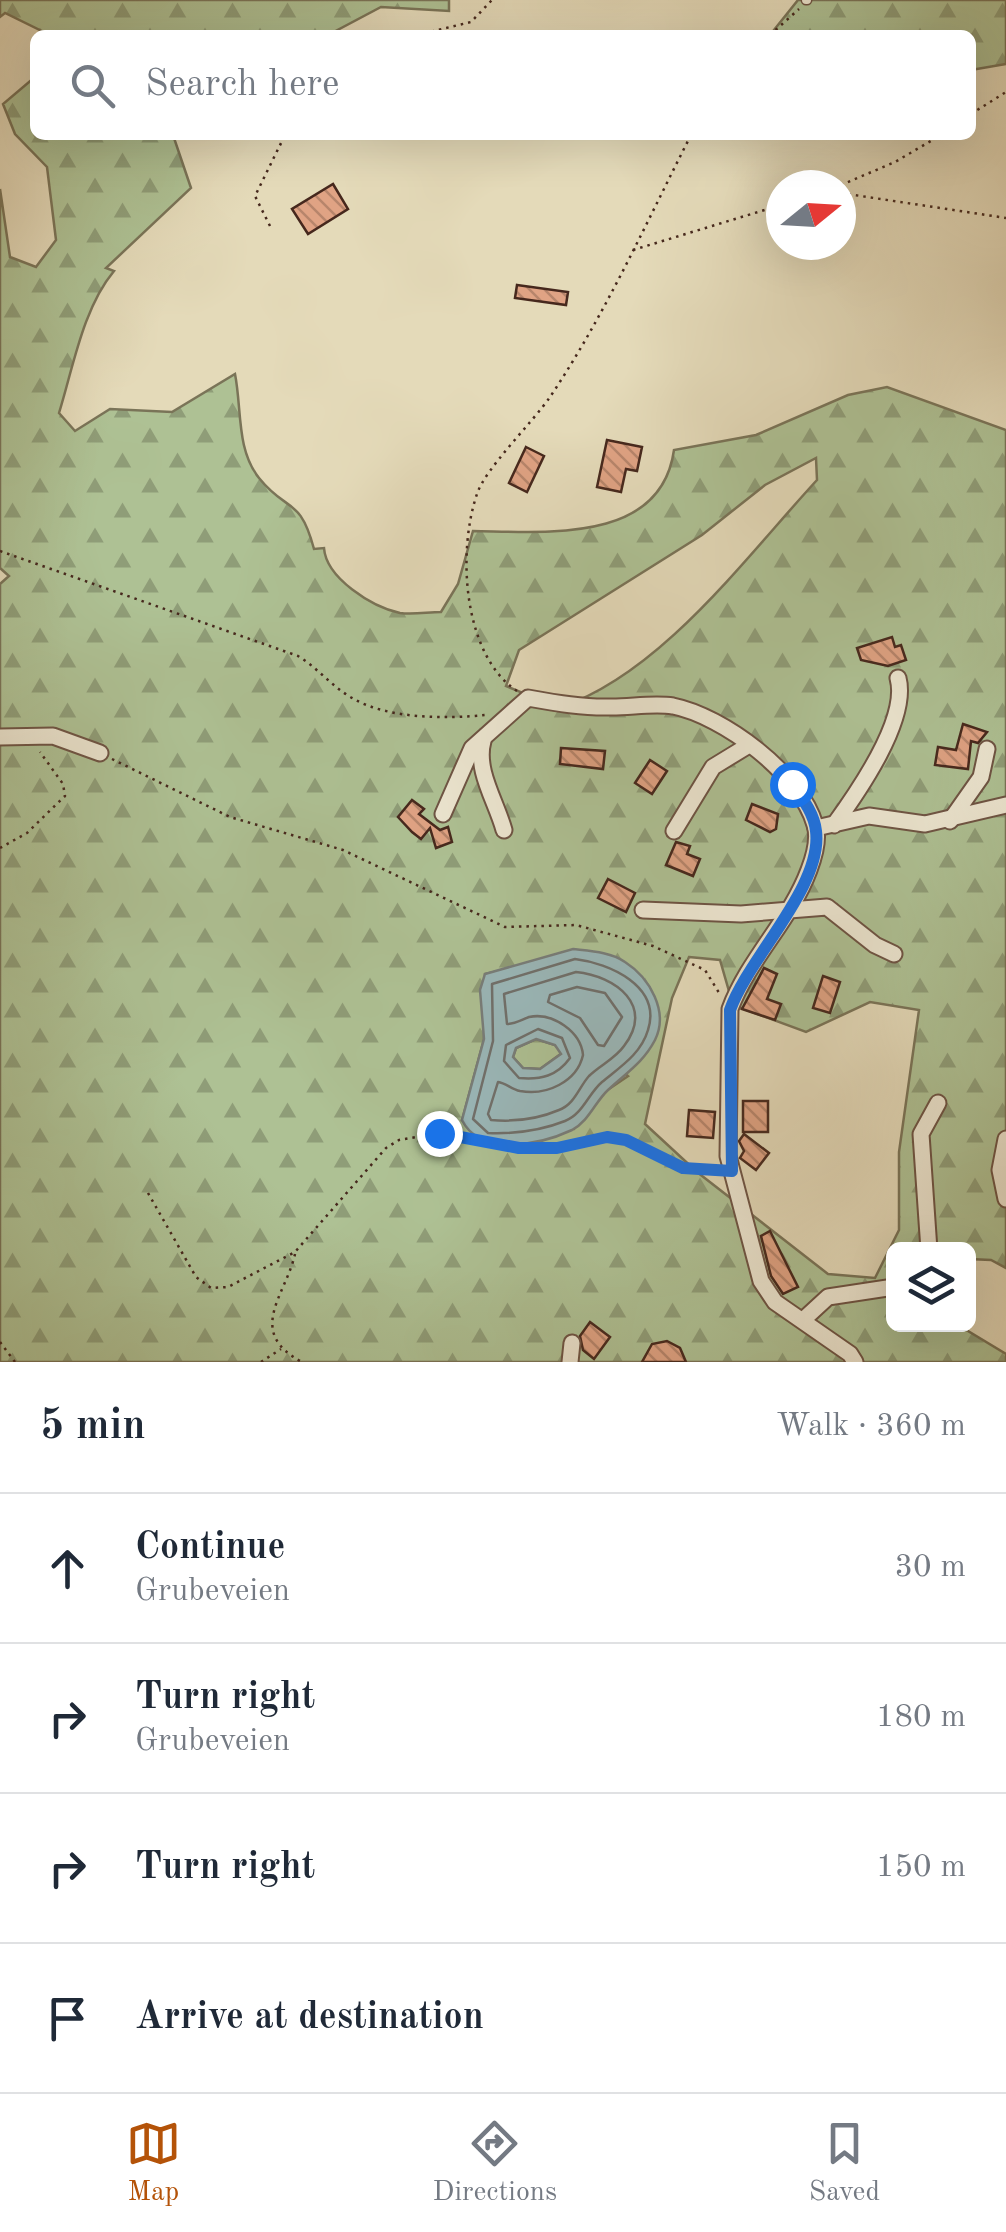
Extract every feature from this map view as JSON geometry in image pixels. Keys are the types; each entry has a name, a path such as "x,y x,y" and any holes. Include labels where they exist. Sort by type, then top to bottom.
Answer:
{"street":[{"path":"834,824 864,783 900,705 898,678"},
{"path":"443,814 472,748 528,698 608,708 668,705 703,714 749,745 792,784 816,828 809,869 788,912 738,986 730,1010 732,1171 761,1281 774,1302 855,1362"},
{"path":"0,737 53,736 100,753"},
{"path":"484,737 480,766 504,830"},
{"path":"674,831 713,768 749,745"},
{"path":"950,821 981,777 988,749"},
{"path":"816,828 870,816 906,825 950,821 1006,805"},
{"path":"642,910 788,912 827,908 875,945 894,954"},
{"path":"928,1242 921,1134 938,1103"},
{"path":"1006,1139 1000,1170 1006,1199"},
{"path":"803,1320 828,1297 886,1288"},
{"path":"570,1362 572,1342"}],"path":[{"path":"438,30 472,22 492,0"},
{"path":"775,30 807,0"},
{"path":"976,111 1006,92"},
{"path":"270,226 256,196 283,140"},
{"path":"528,698 500,680 479,646 468,611 471,523 478,491 550,397 688,140"},
{"path":"856,179 932,140"},
{"path":"856,195 1006,218"},
{"path":"632,250 766,209"},
{"path":"0,551 298,656 349,697 375,710 464,717 511,712"},
{"path":"0,848 27,833 66,796 64,784 38,747 36,736"},
{"path":"100,753 230,817 343,850 505,927 576,925 653,946 705,970 730,1010"},
{"path":"148,1192 189,1267 211,1288 228,1287 295,1252 386,1148 426,1134 519,1148 557,1148 607,1137 626,1140 683,1168 732,1171"},
{"path":"295,1252 290,1274 273,1303 270,1322 282,1348 302,1362"},
{"path":"0,1342 15,1362"},
{"path":"261,1362 282,1348"}],"green space":[{"path":"0,0 449,0 449,11 381,7 337,30 40,30 5,13 0,17"},
{"path":"798,0 1006,0 1006,64 976,69 976,30 774,30"},
{"path":"30,81 30,140 175,140 191,188 106,268 114,271 87,320 59,413 75,431 110,409 172,412 235,374 243,442 259,478 298,512 314,549 324,548 342,580 364,598 389,610 405,614 441,612 458,584 473,531 565,531 624,517 647,502 665,481 674,450 756,435 848,395 887,387 1006,430 1006,1268 991,1260 976,1259 976,1242 893,1242 899,1230 899,1152 919,1010 870,1002 806,1032 733,1005 720,960 689,957 672,998 645,1124 697,1172 828,1274 875,1278 886,1256 886,1332 970,1332 1006,1354 1006,1362 0,1362 0,584 9,576 0,568 0,189 10,257 36,267 56,240 47,167 15,134 3,104","holes":["816,458 817,480 731,577 666,641 596,692 559,708 506,686 519,650 702,535 765,485","507,969 628,1076 606,1091 574,1129 462,1120 484,1039 485,974"]},
{"path":"536,1039 555,1045 562,1053 540,1069 523,1068 513,1057 516,1048"}],"water":[{"path":"573,949 613,956 634,969 649,986 658,1007 659,1029 640,1061 572,1130 528,1143 482,1139 462,1120 484,1039 480,990 485,974","holes":["536,1039 555,1045 561,1054 540,1069 523,1068 513,1057 516,1048"]}],"building":[{"path":"333,184 348,209 308,234 292,209"},
{"path":"517,285 568,292 566,305 515,298"},
{"path":"607,440 642,447 637,471 626,469 621,492 597,487"},
{"path":"526,447 544,456 527,492 509,483"},
{"path":"892,637 895,647 901,645 906,660 888,666 861,660 857,648"},
{"path":"963,724 987,732 978,743 971,741 968,769 935,765 938,747 956,750"},
{"path":"561,748 605,751 603,769 560,764"},
{"path":"650,760 667,771 652,794 635,783"},
{"path":"412,800 424,809 419,814 440,830 448,827 452,842 436,848 430,828 421,839 412,832 398,817"},
{"path":"752,804 778,814 776,829 770,832 746,820"},
{"path":"676,842 690,846 687,854 700,859 693,876 666,865"},
{"path":"608,879 635,893 626,912 598,898"},
{"path":"764,968 777,974 767,999 781,1004 775,1020 742,1009"},
{"path":"823,976 840,982 830,1013 813,1008"},
{"path":"743,1101 768,1101 768,1132 743,1132"},
{"path":"689,1110 715,1112 713,1138 687,1136"},
{"path":"744,1134 769,1153 756,1170 740,1158 744,1151 739,1141"},
{"path":"770,1231 798,1287 783,1294 771,1276 761,1236"},
{"path":"590,1322 610,1337 594,1359 583,1350 580,1336"},
{"path":"667,1341 680,1348 686,1362 642,1362 652,1344"}],"route":[{"path":"439,1133 519,1148 557,1148 607,1137 626,1140 683,1168 732,1171 728,1156 730,1010 738,986 788,912 809,869 817,837 808,808 792,784"}]}
